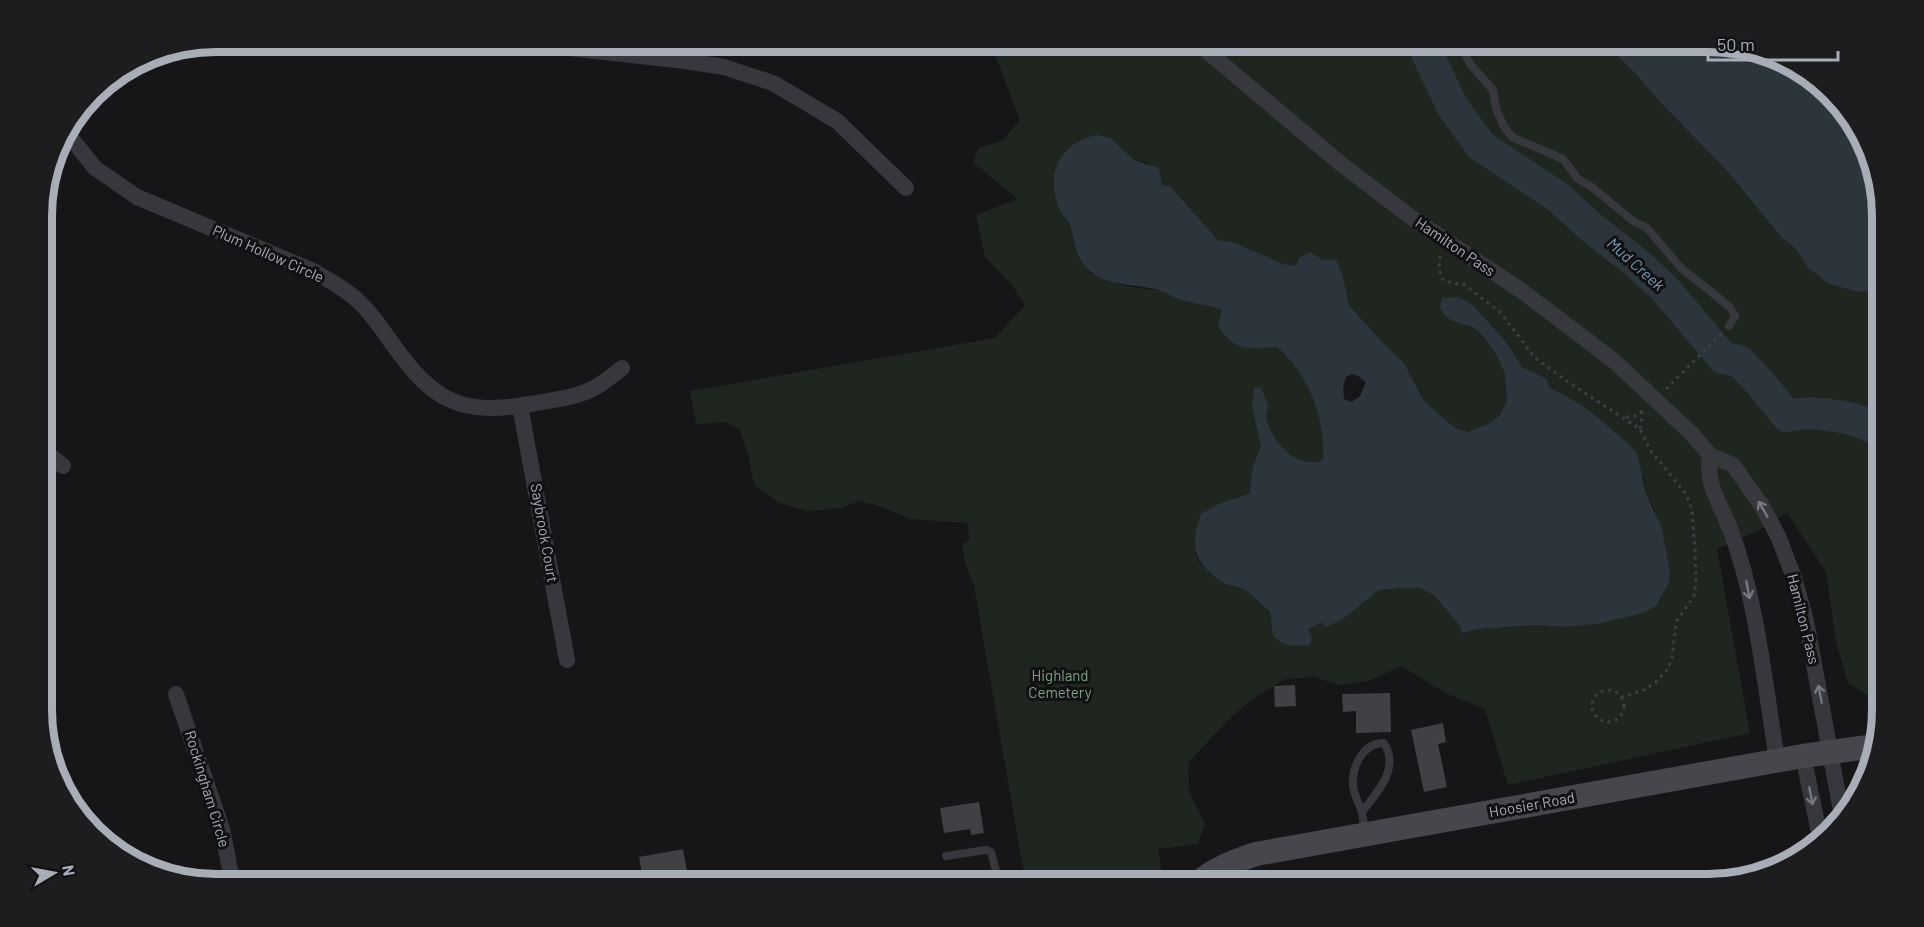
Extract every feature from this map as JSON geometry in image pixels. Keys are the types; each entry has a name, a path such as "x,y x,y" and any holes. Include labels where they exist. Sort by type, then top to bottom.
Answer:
{"street":[{"path":"661,53 724,67 773,83 837,121 906,188"},
{"name":"Hamilton Pass","path":"1210,53 1340,163 1412,218 1519,289 1613,360 1692,434 1710,455 1733,465 1762,507 1779,538 1794,578 1806,621 1840,806"},
{"name":"Plum Hollow Circle","path":"72,139 95,168 137,197 311,270 338,285 358,300 408,364 433,391 451,401 484,409 520,406 588,391 622,368"},
{"name":"Saybrook Court","path":"520,406 567,660"},
{"path":"1710,455 1710,484 1723,509 1744,570 1777,760"},
{"path":"53,458 63,466"},
{"name":"Rockingham Circle","path":"176,694 222,829 231,874"},
{"name":"Hoosier Road","path":"1212,874 1224,866 1256,855 1363,824 1867,747"},
{"path":"1803,756 1819,830"}],"lane":[{"path":"1464,53 1471,65 1493,90 1496,108 1503,125 1512,137 1563,159 1578,179 1604,196 1633,221 1647,228 1681,268 1730,307 1735,316 1729,326"},
{"path":"1375,742 1383,743 1389,752 1391,764 1363,824 1353,785 1355,770 1366,747 1375,742"},
{"path":"946,856 986,850 991,852 997,874"}],"path":[{"path":"1447,241 1441,254 1439,268 1442,279 1465,285 1501,313 1534,358 1640,429 1650,450 1686,494 1692,510 1696,581 1694,596 1676,622 1672,658 1668,669 1644,690 1622,697"},
{"path":"1696,360 1729,326"},
{"path":"1640,429 1644,411"},
{"path":"1609,689 1622,697 1623,713 1615,721 1603,722 1594,716 1591,705 1599,692 1609,689"}],"green space":[{"name":"Highland Cemetery","path":"994,53 1613,53 1634,72 1728,172 1782,238 1795,248 1808,268 1829,284 1858,292 1872,291 1872,695 1867,695 1848,683 1836,642 1826,572 1787,513 1755,532 1717,549 1750,733 1508,785 1485,709 1447,694 1401,666 1369,681 1339,685 1314,677 1285,679 1254,698 1231,717 1188,763 1189,792 1205,824 1198,844 1158,849 1162,874 1024,874 974,586 965,563 962,545 970,539 967,523 910,519 879,506 859,501 842,508 808,511 779,503 754,485 748,454 739,429 725,422 696,424 690,391 995,338 1025,305 1012,285 985,257 976,215 1018,199 973,163 979,148 1003,140 1020,120","holes":["1070,146 1121,150 1134,160 1149,163 1161,185 1171,187 1218,240 1236,243 1283,264 1343,276 1349,305 1404,363 1424,401 1455,428 1468,432 1488,424 1499,416 1507,402 1505,374 1496,354 1482,335 1472,327 1452,321 1472,304 1507,343 1522,367 1547,379 1550,388 1590,411 1605,425 1644,477 1646,494 1655,510 1670,570 1662,596 1656,606 1644,613 1564,627 1535,625 1478,629 1464,633 1434,594 1420,588 1404,588 1379,590 1343,619 1327,627 1322,623 1308,629 1272,627 1270,611 1244,590 1223,583 1199,562 1195,553 1235,498 1250,493 1250,480 1256,456 1261,447 1261,388 1266,402 1266,418 1274,438 1287,453 1295,458 1313,462 1323,460 1318,413 1307,384 1289,358 1277,347 1250,348 1222,310 1213,306 1179,300 1161,291 1125,286 1090,273 1081,261 1055,171"]}],"shaded area":[{"path":"1613,53 1729,54 1770,65 1807,86 1838,117 1859,154 1866,174 1872,217 1872,291 1858,292 1829,284 1808,268 1795,248 1782,238 1728,172"},
{"path":"1097,135 1110,138 1134,160 1159,168 1162,185 1171,187 1218,240 1236,243 1283,264 1296,266 1299,258 1310,252 1323,260 1336,260 1343,276 1349,305 1404,363 1424,401 1455,428 1468,432 1488,424 1499,416 1507,402 1505,374 1496,354 1482,335 1472,327 1452,321 1444,315 1440,307 1442,298 1458,297 1472,304 1507,343 1522,367 1547,379 1550,388 1590,411 1637,453 1646,494 1661,526 1670,570 1669,583 1656,606 1644,613 1596,624 1564,627 1535,625 1478,629 1463,633 1460,626 1434,595 1420,588 1404,588 1379,590 1343,619 1327,627 1322,623 1308,629 1312,639 1309,645 1290,645 1273,636 1270,611 1247,592 1222,582 1212,575 1196,552 1196,535 1201,514 1219,504 1250,493 1253,469 1261,447 1252,405 1254,387 1261,388 1266,399 1267,420 1280,445 1295,458 1313,462 1323,460 1323,444 1318,413 1313,399 1307,384 1289,358 1277,347 1250,348 1230,341 1218,326 1222,310 1183,301 1151,288 1108,281 1089,271 1079,257 1069,223 1059,208 1054,182 1057,165 1065,152 1076,143","holes":["1352,374 1366,382 1360,396 1352,402 1344,399 1343,388 1346,377"]}],"building":[{"path":"1295,685 1296,706 1275,707 1274,686"},
{"path":"1390,693 1391,732 1356,733 1356,711 1343,712 1342,694"},
{"path":"1443,723 1446,742 1438,744 1447,787 1424,792 1411,730"},
{"path":"979,802 984,833 971,835 970,829 944,833 940,808"},
{"path":"683,849 687,871 670,874 642,874 639,857"}],"waterway":[{"name":"Mud Creek","path":"1427,53 1452,106 1481,146 1558,197 1592,228 1633,260 1664,288 1723,358 1739,361 1787,416 1823,414 1861,422 1872,427"}]}
